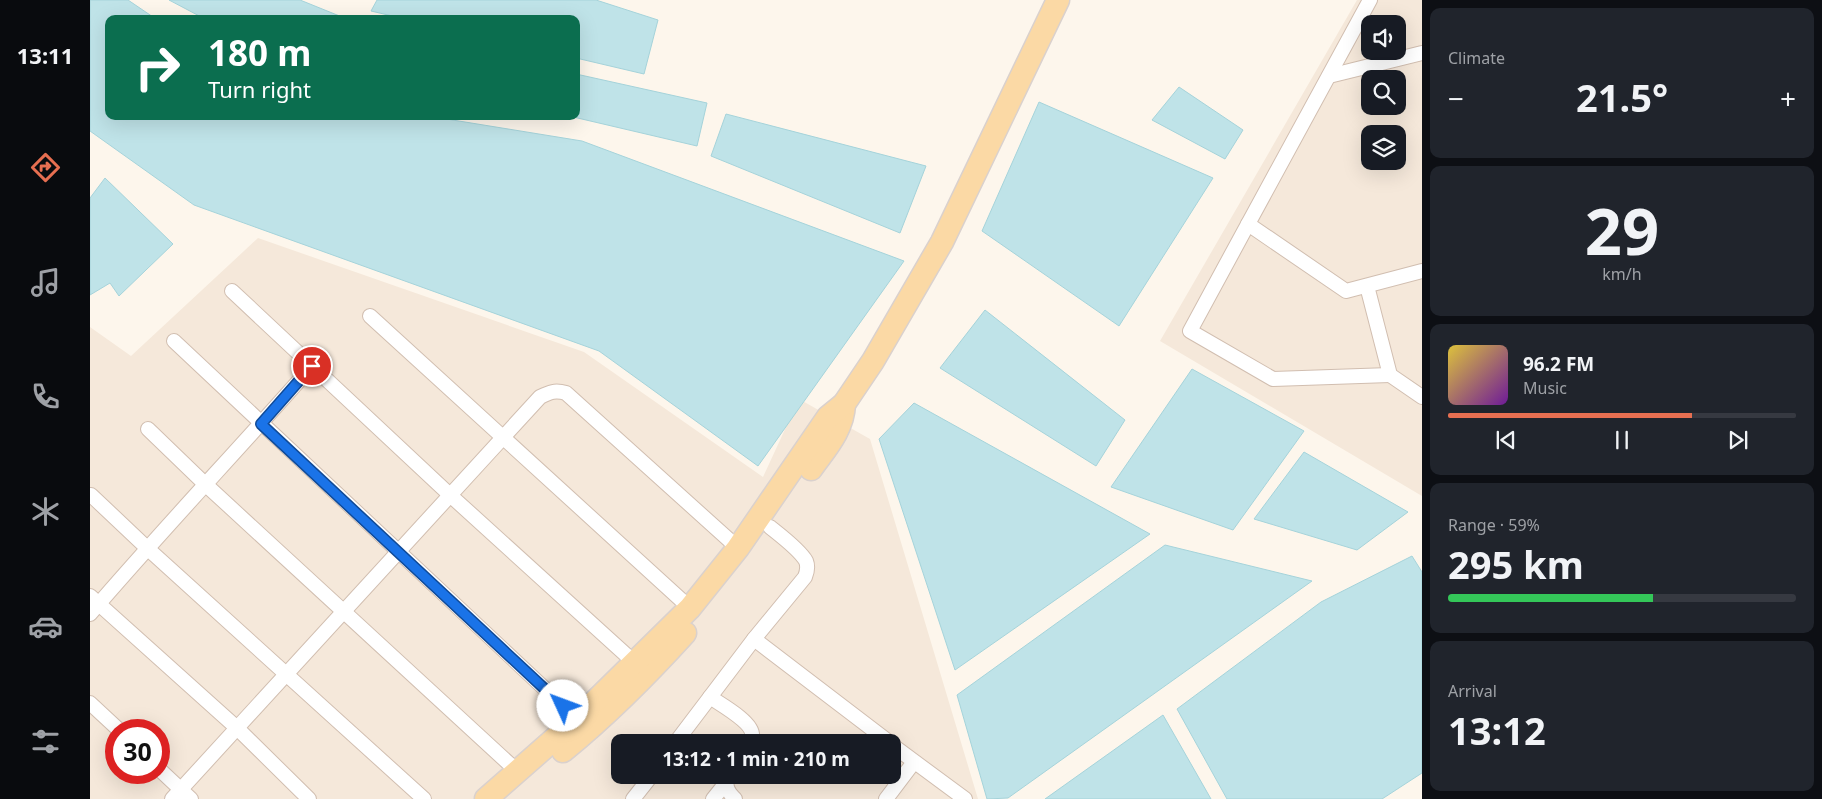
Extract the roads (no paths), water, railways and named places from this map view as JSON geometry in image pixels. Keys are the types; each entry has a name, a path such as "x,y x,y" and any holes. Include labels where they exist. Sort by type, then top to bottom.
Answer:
{"main road":[{"path":"486,799 577,719 690,608 738,548 828,417 844,404 878,352 942,242 1058,0"},
{"path":"508,799 588,731 648,674 704,612 743,564 836,433 844,417 844,404"}],"street":[{"path":"1370,0 1190,331 1273,379 1390,375 1422,397"},
{"path":"1329,76 1422,52"},
{"path":"1248,224 1346,291 1422,271"},
{"path":"1367,286 1390,375"},
{"path":"232,291 450,495 635,663"},
{"path":"370,316 690,608"},
{"path":"174,342 577,719"},
{"path":"309,799 237,728 93,605 261,424 312,366"},
{"path":"191,799 176,794 540,396 558,391 566,393 738,548"},
{"path":"148,429 205,484 517,771"},
{"path":"91,494 146,548 424,799"},
{"path":"682,734 754,639 805,577 807,572 805,560 770,527"},
{"path":"754,639 879,734"},
{"path":"710,697 745,722 752,734"},
{"path":"90,703 107,719"},
{"path":"901,752 965,799"},
{"path":"886,799 914,762"},
{"path":"634,799 645,784"},
{"path":"713,799 724,784"},
{"path":"727,784 728,790 735,799"}],"water":[{"path":"90,0 128,0 150,15 105,15 105,120 453,120 582,141 904,261 758,466 599,351 194,205 90,131"},
{"path":"169,0 300,0 337,15 197,15"},
{"path":"377,0 596,0 658,20 644,74 580,59 580,15 388,15 371,11"},
{"path":"580,75 707,103 697,146 580,119"},
{"path":"1179,87 1243,130 1225,159 1152,120"},
{"path":"1039,102 1213,178 1119,326 982,231"},
{"path":"726,114 926,166 900,233 711,156"},
{"path":"105,178 173,244 119,296 110,283 90,295 90,198"},
{"path":"985,310 1125,420 1096,466 940,368"},
{"path":"1192,369 1304,431 1233,530 1111,487"},
{"path":"914,403 1150,534 955,670 879,439"},
{"path":"1304,452 1408,512 1357,550 1254,519"},
{"path":"1165,545 1312,581 1008,798 987,799 957,695"},
{"path":"1412,556 1422,572 1422,773 1382,799 1227,799 1177,709 1321,602"},
{"path":"1163,715 1211,799 1045,799"}]}
